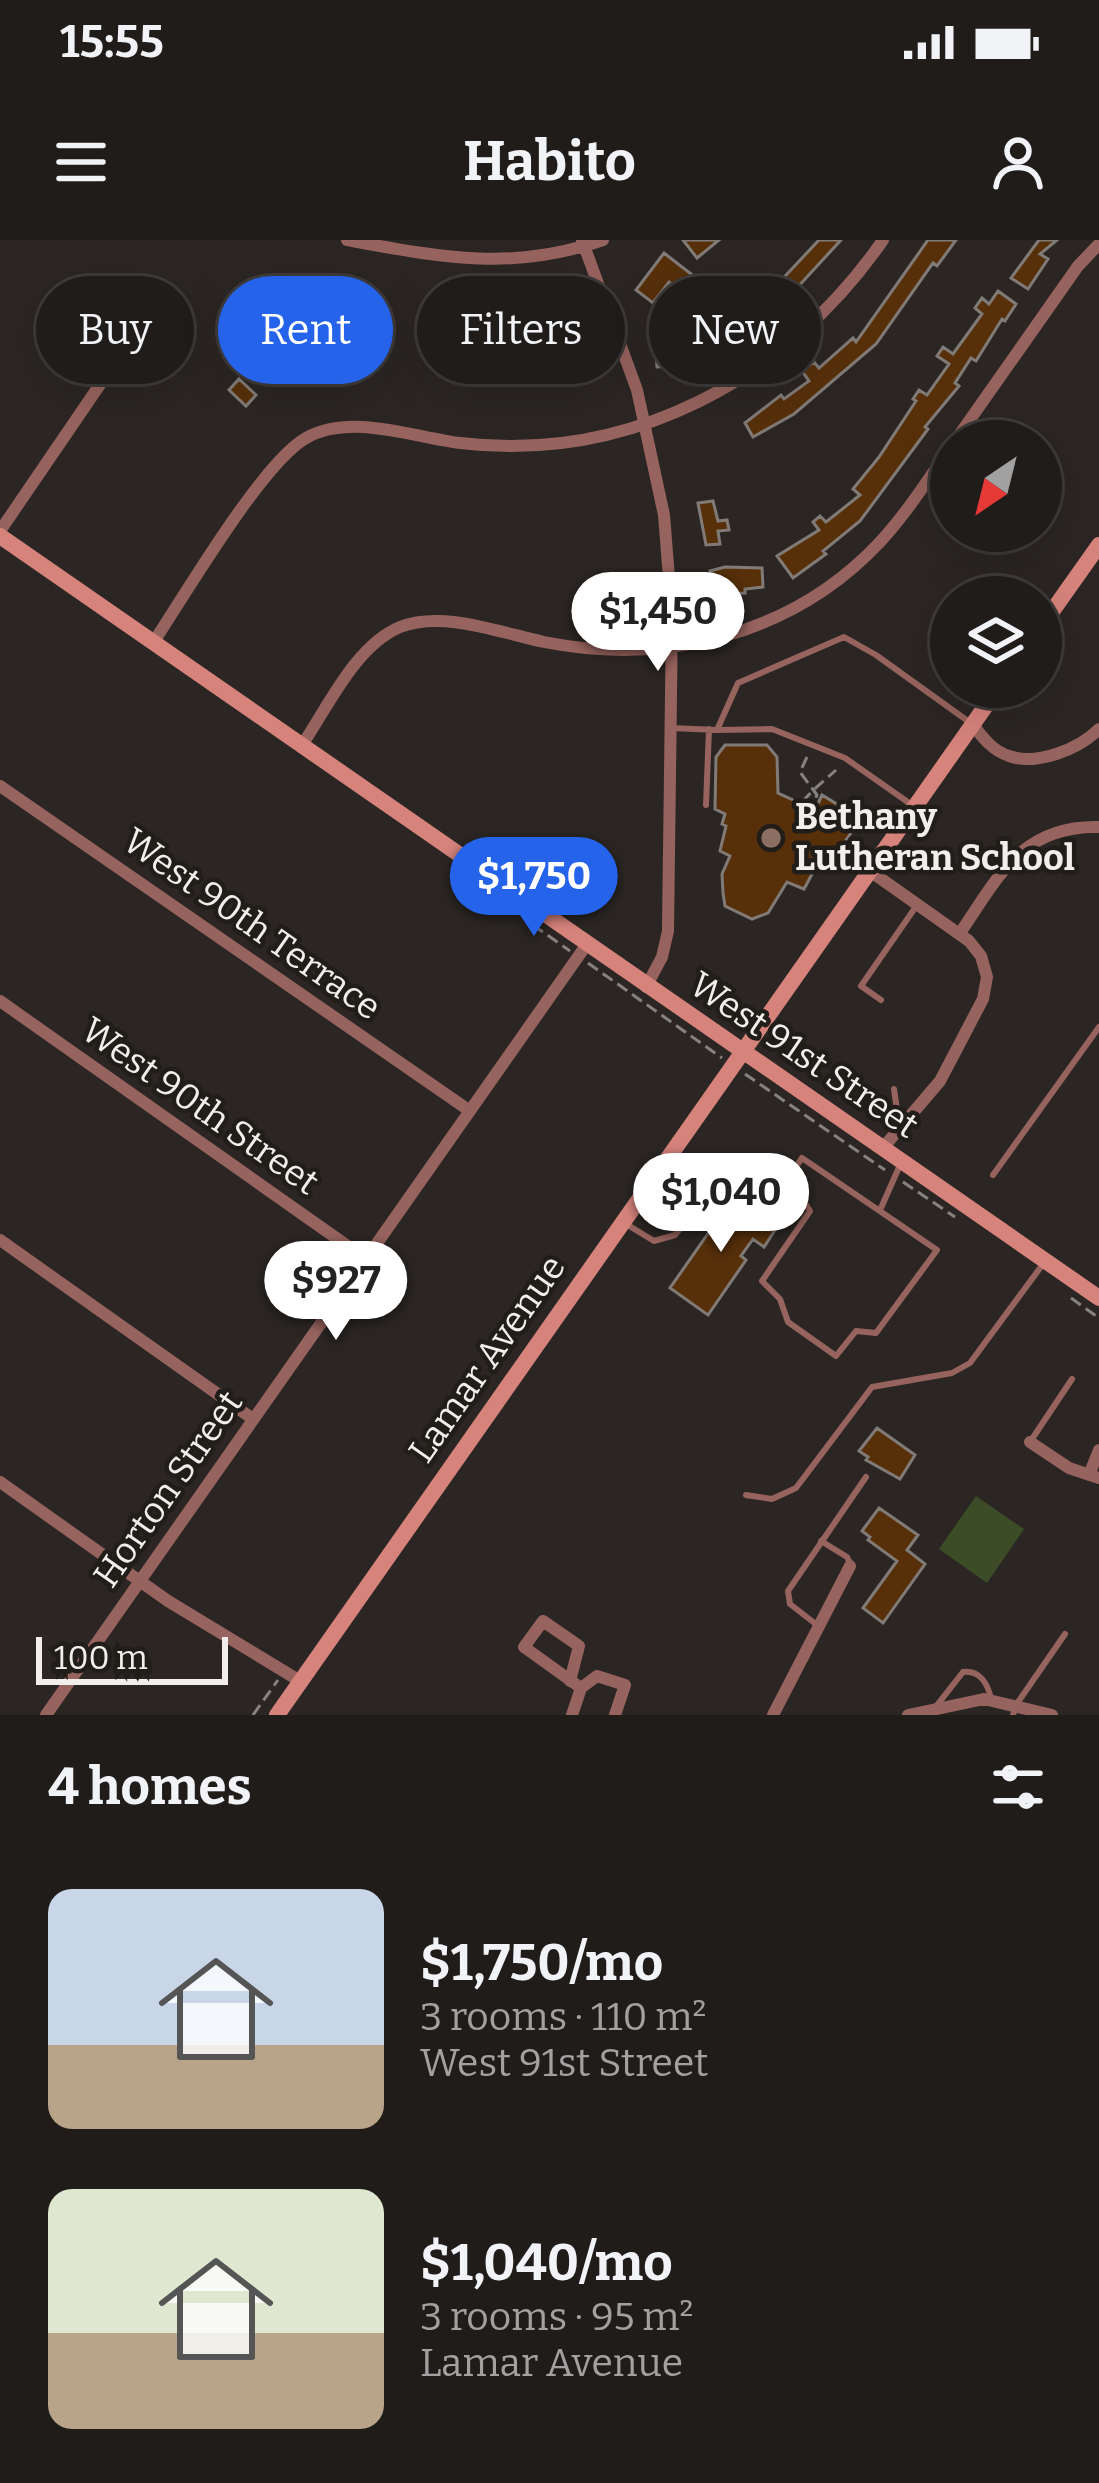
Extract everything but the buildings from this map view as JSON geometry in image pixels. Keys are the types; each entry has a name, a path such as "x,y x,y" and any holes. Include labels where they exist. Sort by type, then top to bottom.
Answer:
{"street":[{"path":"347,240 496,261 536,258 603,240"},
{"path":"153,643 274,466 307,438 338,428 357,428 458,443 531,446 646,427 703,401 782,352 842,294 883,240"},
{"path":"583,243 618,331 646,427 664,515 671,599 668,931 662,957 646,987"},
{"path":"970,420 1078,266 1099,244"},
{"path":"0,533 100,384"},
{"path":"302,745 370,648 402,626 441,621 573,647 643,652 718,640 747,630 818,594 877,545 930,475"},
{"name":"West 91st Street","path":"0,533 1099,1298"},
{"path":"1062,598 1099,545"},
{"name":"Lamar Avenue","path":"277,1715 985,708"},
{"path":"973,725 990,746 1012,758 1063,752 1099,729"},
{"name":"West 90th Terrace","path":"0,785 470,1111"},
{"path":"960,933 1030,844 1057,831 1099,827"},
{"path":"870,871 960,933 981,956 987,976 983,999 940,1081 882,1149"},
{"name":"Horton Street","path":"46,1715 587,944"},
{"name":"West 90th Street","path":"0,1001 365,1259"},
{"path":"0,1240 253,1419"},
{"path":"1030,1442 1069,1468 1094,1476 1099,1450"},
{"path":"0,1482 140,1581 300,1682"},
{"path":"773,1715 850,1566"},
{"path":"572,1715 576,1684 579,1646 543,1621 524,1647 576,1684"},
{"path":"576,1684 597,1676 625,1685 615,1715"},
{"path":"912,1715 991,1700 1015,1710 1052,1715"}],"lane":[{"path":"706,805 713,730 739,683 844,637 973,725"},
{"path":"671,728 772,729 845,758 915,807"},
{"path":"881,1000 862,986 918,903"},
{"path":"994,1175 1099,1027"},
{"path":"1089,1041 1099,1046"},
{"path":"894,1088 897,1110 907,1117"},
{"path":"623,1222 654,1241 675,1235 729,1168 772,1169 789,1177 810,1211 762,1281 780,1299 788,1322 836,1356 856,1331 876,1333 937,1250 802,1158 789,1177"},
{"path":"880,1210 901,1162"},
{"path":"746,1496 772,1499 796,1487 872,1387 952,1373 970,1363 1045,1261"},
{"path":"1030,1442 1072,1379"},
{"path":"820,1628 790,1604 788,1591 866,1478"},
{"path":"821,1541 847,1556 850,1566"},
{"path":"1015,1710 1065,1634"},
{"path":"934,1709 963,1672 979,1675 989,1687 991,1700"}],"path":[{"path":"807,758 800,772 813,791 836,770"},
{"path":"253,1715 279,1678"}],"green space":[{"path":"765,1197 788,1212 777,1227 746,1205"},
{"path":"976,1496 1024,1529 987,1583 939,1549"}],"place":[{"name":"Bethany Lutheran School","path":"771,838"}]}
